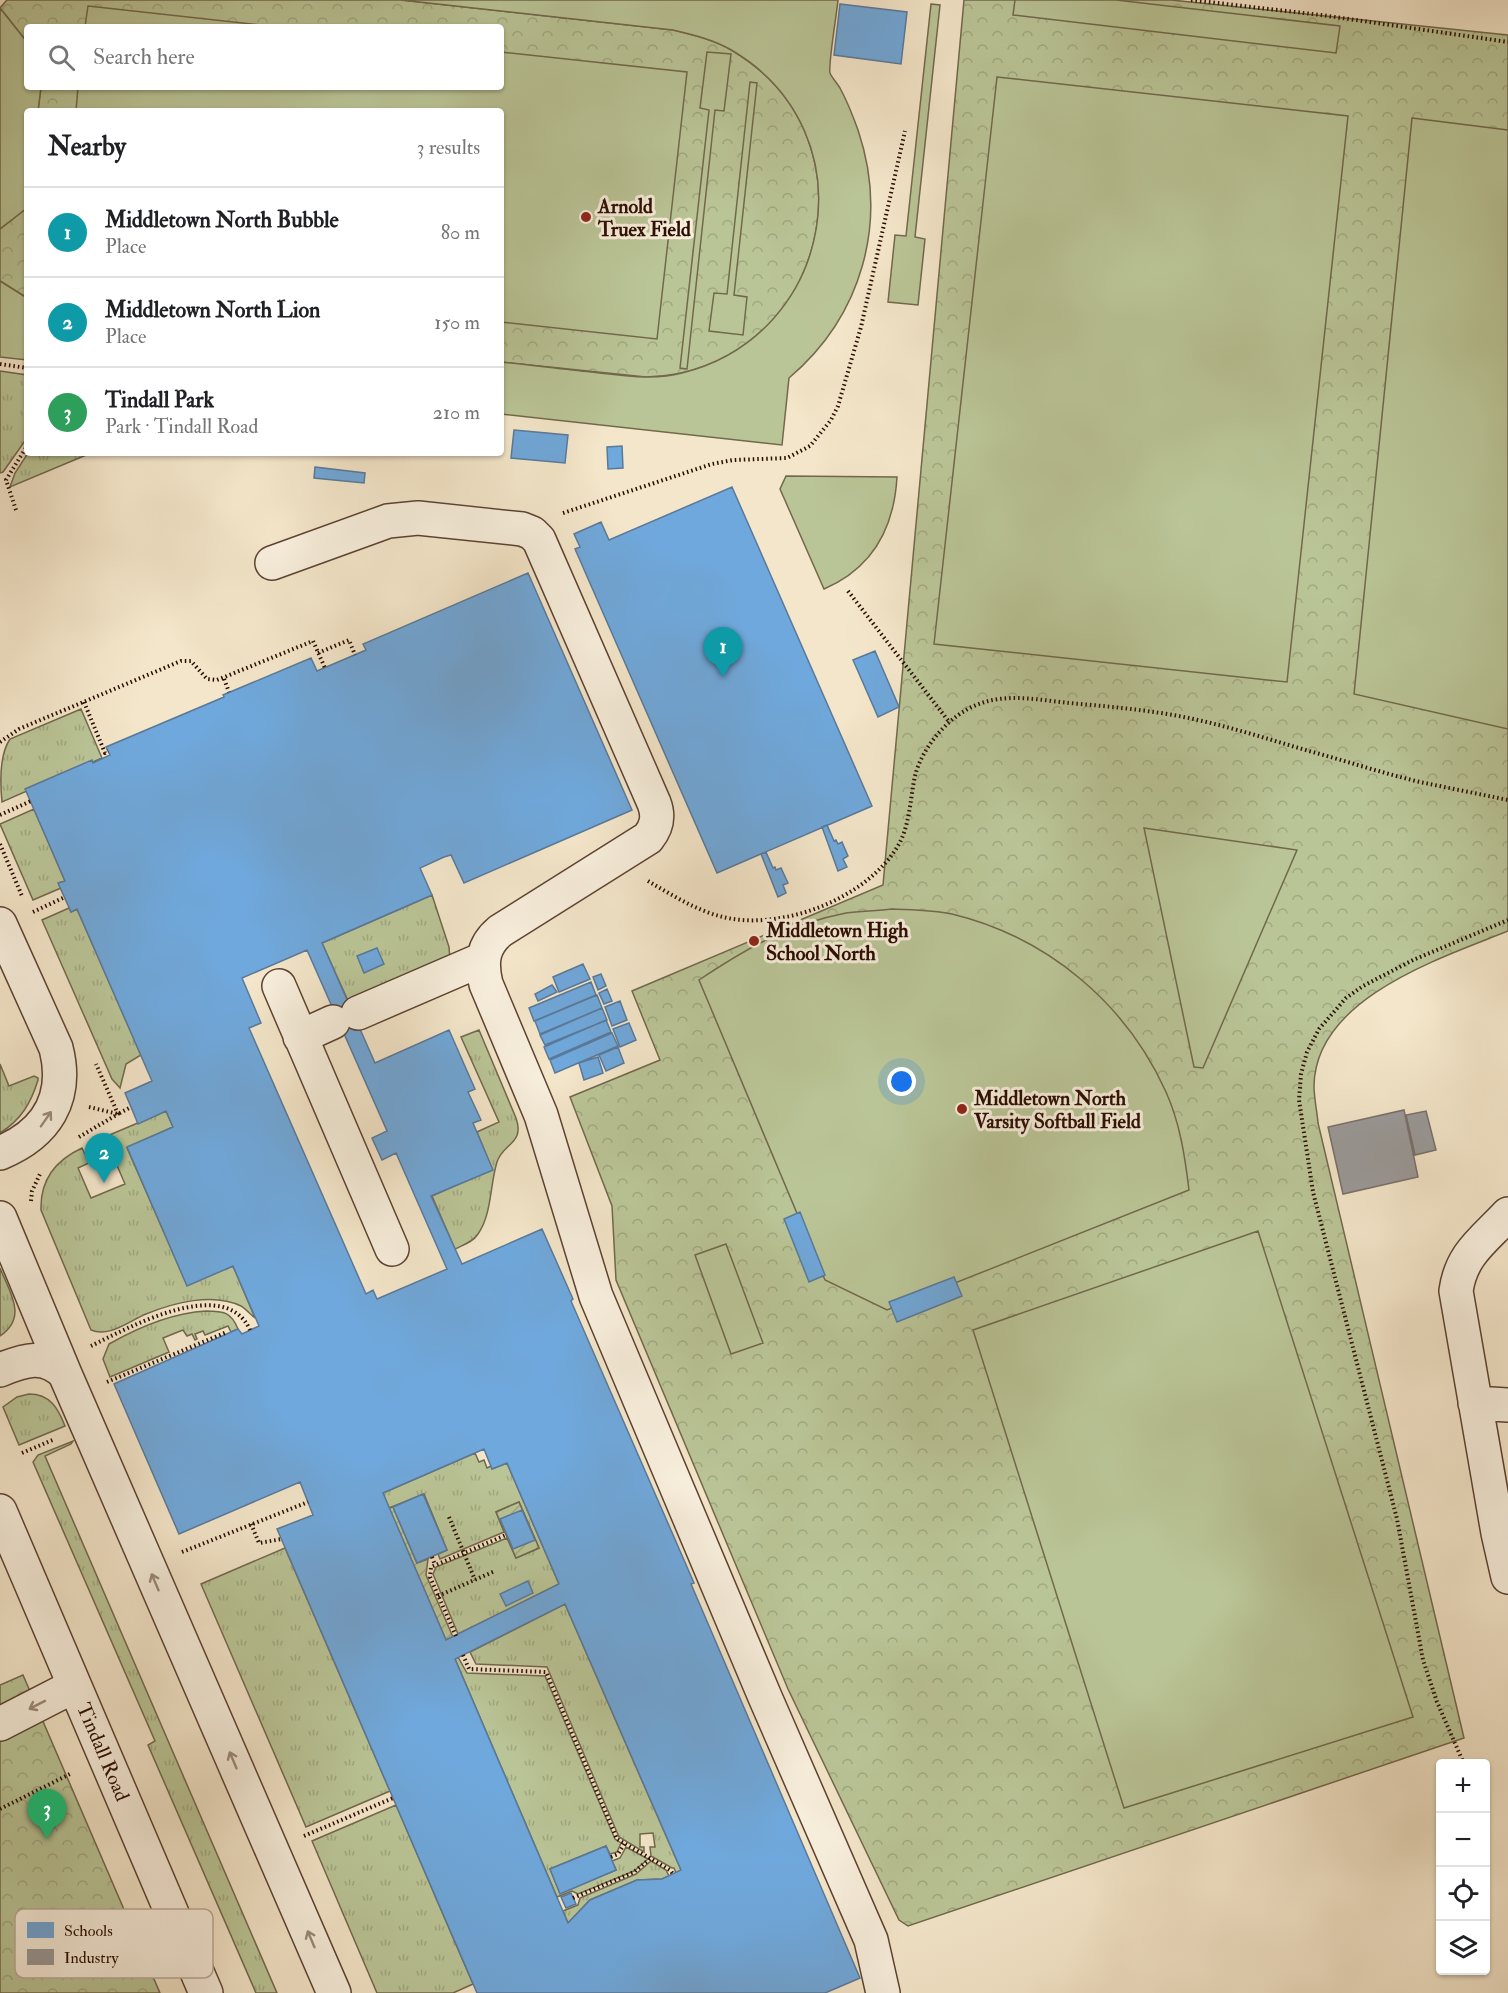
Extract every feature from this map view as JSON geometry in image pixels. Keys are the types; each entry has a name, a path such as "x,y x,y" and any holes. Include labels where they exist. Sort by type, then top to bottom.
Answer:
{"street":[{"path":"272,562 402,518 522,529 532,533 539,540 656,810 656,825 648,838 492,938 483,959 486,984 541,1115 596,1296 760,1686 871,1940 883,1993"},
{"path":"0,1154 27,1140 45,1121 57,1098 60,1070 56,1048 15,919"},
{"path":"300,1037 483,959"},
{"path":"279,986 392,1249"},
{"path":"1508,1214 1469,1254 1461,1267 1457,1304 1508,1577"},
{"path":"0,1218 78,1365 334,1993"},
{"path":"0,1371 38,1360 56,1365 78,1365"},
{"path":"1475,1403 1508,1406"},
{"name":"Tindall Road","path":"0,1511 170,1909"},
{"path":"0,1724 74,1686"},
{"name":"Tindall Road","path":"200,1978 206,1993"}],"path":[{"path":"1191,0 1321,15 1508,42"},
{"path":"532,533 562,514 689,470 733,460 787,458 810,446 831,420 841,394 861,327 906,131"},
{"path":"0,364 24,368"},
{"path":"16,510 6,480 24,451"},
{"path":"848,591 950,723"},
{"path":"318,653 349,639 355,655"},
{"path":"0,742 19,729 187,659 195,664 207,679 224,679 313,641 325,668"},
{"path":"224,679 230,692"},
{"path":"613,861 691,905 720,917 751,920 779,919 840,898 861,886 878,870 898,845 906,829 916,773 926,750 961,713 979,704 1000,699 1131,709 1175,716 1222,726 1418,781 1508,800"},
{"path":"84,702 105,753 108,751"},
{"path":"0,815 31,801"},
{"path":"0,844 26,903"},
{"path":"15,919 65,897"},
{"path":"1462,1759 1437,1702 1424,1660 1397,1519 1313,1192 1299,1100 1301,1074 1307,1053 1319,1029 1346,998 1363,986 1413,960 1508,920"},
{"path":"96,1063 118,1114"},
{"path":"83,1106 118,1114"},
{"path":"78,1138 131,1107"},
{"path":"31,1204 36,1179 45,1166"},
{"path":"78,1365 88,1347 147,1320 190,1308 214,1306 227,1308 237,1312 250,1330"},
{"path":"104,1384 226,1332"},
{"path":"22,1453 60,1437"},
{"path":"178,1554 308,1502"},
{"path":"449,1517 475,1580"},
{"path":"251,1524 259,1543 282,1539"},
{"path":"456,1636 430,1577 431,1567 506,1535"},
{"path":"432,1557 435,1565"},
{"path":"438,1596 495,1571"},
{"path":"464,1655 469,1668 546,1672 617,1839 670,1870 673,1875"},
{"path":"0,1809 70,1774"},
{"path":"300,1838 393,1798"},
{"path":"611,1857 618,1854 624,1843"},
{"path":"573,1898 634,1872 651,1858"}],"green space":[{"path":"7,0 401,0 673,30 704,38 733,51 780,91 808,140 819,193 812,246 791,296 756,337 707,365 646,377 504,362 504,108 38,108 41,90 504,90 504,24 24,24 24,38 0,8"},
{"path":"401,0 838,0 830,73 852,114 867,165 871,199 869,233 862,265 851,297 835,326 814,353 789,378 782,445 504,414 504,362 625,376 659,377 682,373 734,352 774,318 801,276 816,228 817,179 804,131 776,87 733,51 704,38 673,30"},
{"path":"964,0 1171,0 1508,35 1508,931 1417,969 1358,1005 1335,1028 1320,1055 1314,1086 1318,1123 1464,1738 908,1926 899,1920 788,1689 616,1280 612,1206 570,1097 660,1060 632,991 883,885"},
{"path":"1015,0 1116,0 1340,26 1336,53 1013,15"},
{"path":"931,4 940,5 915,237 925,239 918,305 888,302 895,235 906,236"},
{"path":"88,6 251,24 85,24"},
{"path":"0,8 24,38 24,90 41,90 38,108 24,108 24,210 0,229"},
{"name":"Arnold Truex Field","path":"504,52 687,72 657,339 504,322 504,108 76,108 78,90 504,90"},
{"path":"707,52 731,54 724,111 715,110 687,369 680,368 709,110 700,108"},
{"path":"997,77 1348,116 1287,682 934,644"},
{"path":"750,82 757,83 734,295 747,297 743,335 709,331 714,293 727,294"},
{"path":"1412,118 1508,130 1508,729 1354,694"},
{"path":"24,210 24,296 0,281 0,229"},
{"path":"0,281 24,296 24,360 0,357"},
{"path":"0,371 24,375 24,442 0,473"},
{"path":"26,456 84,456 10,487 15,473"},
{"path":"786,476 897,477 891,513 878,545 856,570 824,589 780,489"},
{"path":"81,709 102,758 2,802 1,777 4,752 10,739"},
{"path":"34,809 65,881 59,883 61,888 33,900 0,824"},
{"path":"1144,828 1297,850 1203,1068 1194,1067"},
{"path":"432,895 449,947 450,960 349,1003 322,943"},
{"path":"69,908 71,912 77,909 141,1055 126,1064 120,1088 112,1079 42,920"},
{"name":"Middletown North Varsity Softball Field","path":"892,909 952,914 987,925 1020,939 1051,957 1080,978 1129,1030 1149,1060 1166,1092 1184,1153 1189,1190 887,1310 825,1280 699,980 769,939 806,924 846,913"},
{"path":"479,1030 516,1118 518,1133 497,1162 483,1226 473,1239 455,1249 432,1196 492,1169 477,1132 499,1122 461,1037"},
{"path":"0,1064 9,1086 34,1076 38,1080 24,1110 0,1133"},
{"path":"166,1111 173,1127 127,1148 187,1285 233,1266 255,1318 241,1306 206,1299 157,1310 105,1332 91,1330 41,1210 43,1189 57,1165 82,1148 89,1163 78,1168 91,1198 125,1184 112,1154 101,1158 93,1142"},
{"path":"1258,1231 1413,1717 1124,1808 973,1330"},
{"path":"726,1244 763,1343 731,1354 695,1255"},
{"path":"0,1268 12,1295 15,1313 8,1329 0,1336"},
{"path":"218,1311 230,1316 238,1329 231,1332 228,1326 205,1335 203,1331 195,1334 197,1339 195,1340 192,1334 187,1336 183,1330 163,1338 169,1352 110,1377 103,1359 109,1344 156,1322 193,1312"},
{"path":"29,1394 48,1399 59,1413 65,1426 19,1445 3,1407 17,1397"},
{"path":"73,1441 45,1456 277,1993 256,1993 148,1745 155,1741 33,1462 38,1455"},
{"path":"475,1453 479,1462 484,1460 487,1468 491,1466 492,1469 507,1463 559,1584 458,1634 433,1574 436,1567 507,1538 516,1558 539,1548 519,1502 496,1512 504,1532 440,1559 438,1554 447,1550 424,1494 389,1508 383,1493"},
{"path":"519,1502 539,1548 516,1558 496,1512"},
{"path":"393,1507 417,1563 428,1559 426,1575 453,1637 446,1640 389,1508"},
{"path":"285,1548 390,1791 306,1827 201,1584"},
{"path":"565,1604 681,1870 676,1873 674,1868 651,1856 650,1847 655,1847 653,1833 640,1834 640,1847 644,1847 644,1852 619,1837 547,1667 476,1664 470,1652"},
{"path":"458,1657 467,1673 545,1676 615,1839 621,1843 617,1852 610,1854 606,1846 550,1869 560,1893 616,1870 612,1861 620,1858 626,1847 648,1859 634,1871 578,1894 572,1891 557,1897 455,1659"},
{"path":"23,1675 124,1909 15,1909 15,1978 154,1978 160,1993 0,1993 0,1685"},
{"path":"396,1805 473,1984 453,1993 377,1993 312,1841"},
{"path":"651,1861 666,1870 669,1876 662,1879 637,1880 590,1900 568,1923 563,1911 578,1905 580,1898 636,1874"}],"building: Schools":[{"path":"840,4 907,12 901,64 834,55"},
{"path":"514,430 568,435 565,463 511,458"},
{"path":"622,446 623,468 608,469 607,447"},
{"path":"315,467 365,473 364,483 314,478"},
{"path":"732,487 872,806 717,873 575,549 580,547 574,534 601,522 609,540"},
{"path":"528,573 632,810 464,883 451,855 444,857 420,868 432,895 322,943 375,1063 449,1030 475,1089 468,1092 481,1120 473,1123 493,1170 431,1196 462,1264 542,1229 860,1978 825,1993 477,1993 277,1529 313,1515 300,1482 179,1534 114,1384 238,1329 242,1334 259,1326 233,1266 187,1286 127,1147 173,1127 166,1111 138,1124 125,1093 152,1081 77,909 71,912 58,883 65,881 25,789 92,760 93,763 110,755 106,747 224,697 223,695 311,658 317,671 366,650 363,644","holes":["307,950 387,1131 372,1138 382,1160 396,1153 447,1269 377,1299 373,1290 366,1294 249,1028 261,1023 242,978","484,1449 492,1469 507,1463 559,1584 446,1640 383,1493","565,1604 681,1870 662,1879 637,1880 590,1900 568,1923 455,1659"]},
{"path":"875,651 899,707 878,717 853,660"},
{"path":"827,825 834,841 836,840 838,844 842,842 848,856 843,859 847,867 838,871 822,827"},
{"path":"766,852 773,868 775,867 776,870 781,868 788,883 783,885 786,893 778,897 761,854"},
{"path":"377,948 384,964 364,973 357,956"},
{"path":"583,964 590,979 559,992 553,977"},
{"path":"601,974 606,986 598,990 593,977"},
{"path":"591,982 596,995 534,1021 529,1008"},
{"path":"552,985 557,992 538,1001 535,994"},
{"path":"607,989 612,1001 604,1004 599,993"},
{"path":"597,995 602,1008 540,1034 535,1021"},
{"path":"620,1001 627,1020 612,1026 605,1007"},
{"path":"602,1008 607,1020 545,1045 540,1035"},
{"path":"606,1020 611,1032 549,1059 544,1047"},
{"path":"629,1023 636,1040 620,1047 613,1029"},
{"path":"612,1033 618,1046 555,1073 550,1060"},
{"path":"618,1047 624,1063 606,1071 599,1055"},
{"path":"598,1057 603,1073 584,1080 579,1063"},
{"path":"800,1212 825,1275 809,1282 784,1219"},
{"path":"954,1277 962,1296 897,1322 889,1302"},
{"path":"423,1494 447,1550 417,1563 393,1507"},
{"path":"522,1510 535,1540 513,1549 500,1519"},
{"path":"528,1581 533,1593 506,1606 500,1594"},
{"path":"606,1846 616,1870 560,1894 550,1869"},
{"path":"571,1893 576,1904 566,1908 561,1897"}],"building: Industry":[{"path":"1404,1110 1418,1177 1343,1194 1328,1127"},
{"path":"1426,1111 1436,1150 1415,1155 1406,1115"}],"place":[{"name":"Arnold Truex Field","path":"586,217"},
{"name":"Middletown North Bubble","path":"723,677"},
{"name":"Middletown High School North","path":"754,941"},
{"name":"Middletown North Varsity Softball Field","path":"962,1109"},
{"name":"Middletown North Lion","path":"104,1183"},
{"name":"Tindall Park","path":"47,1839"}]}
